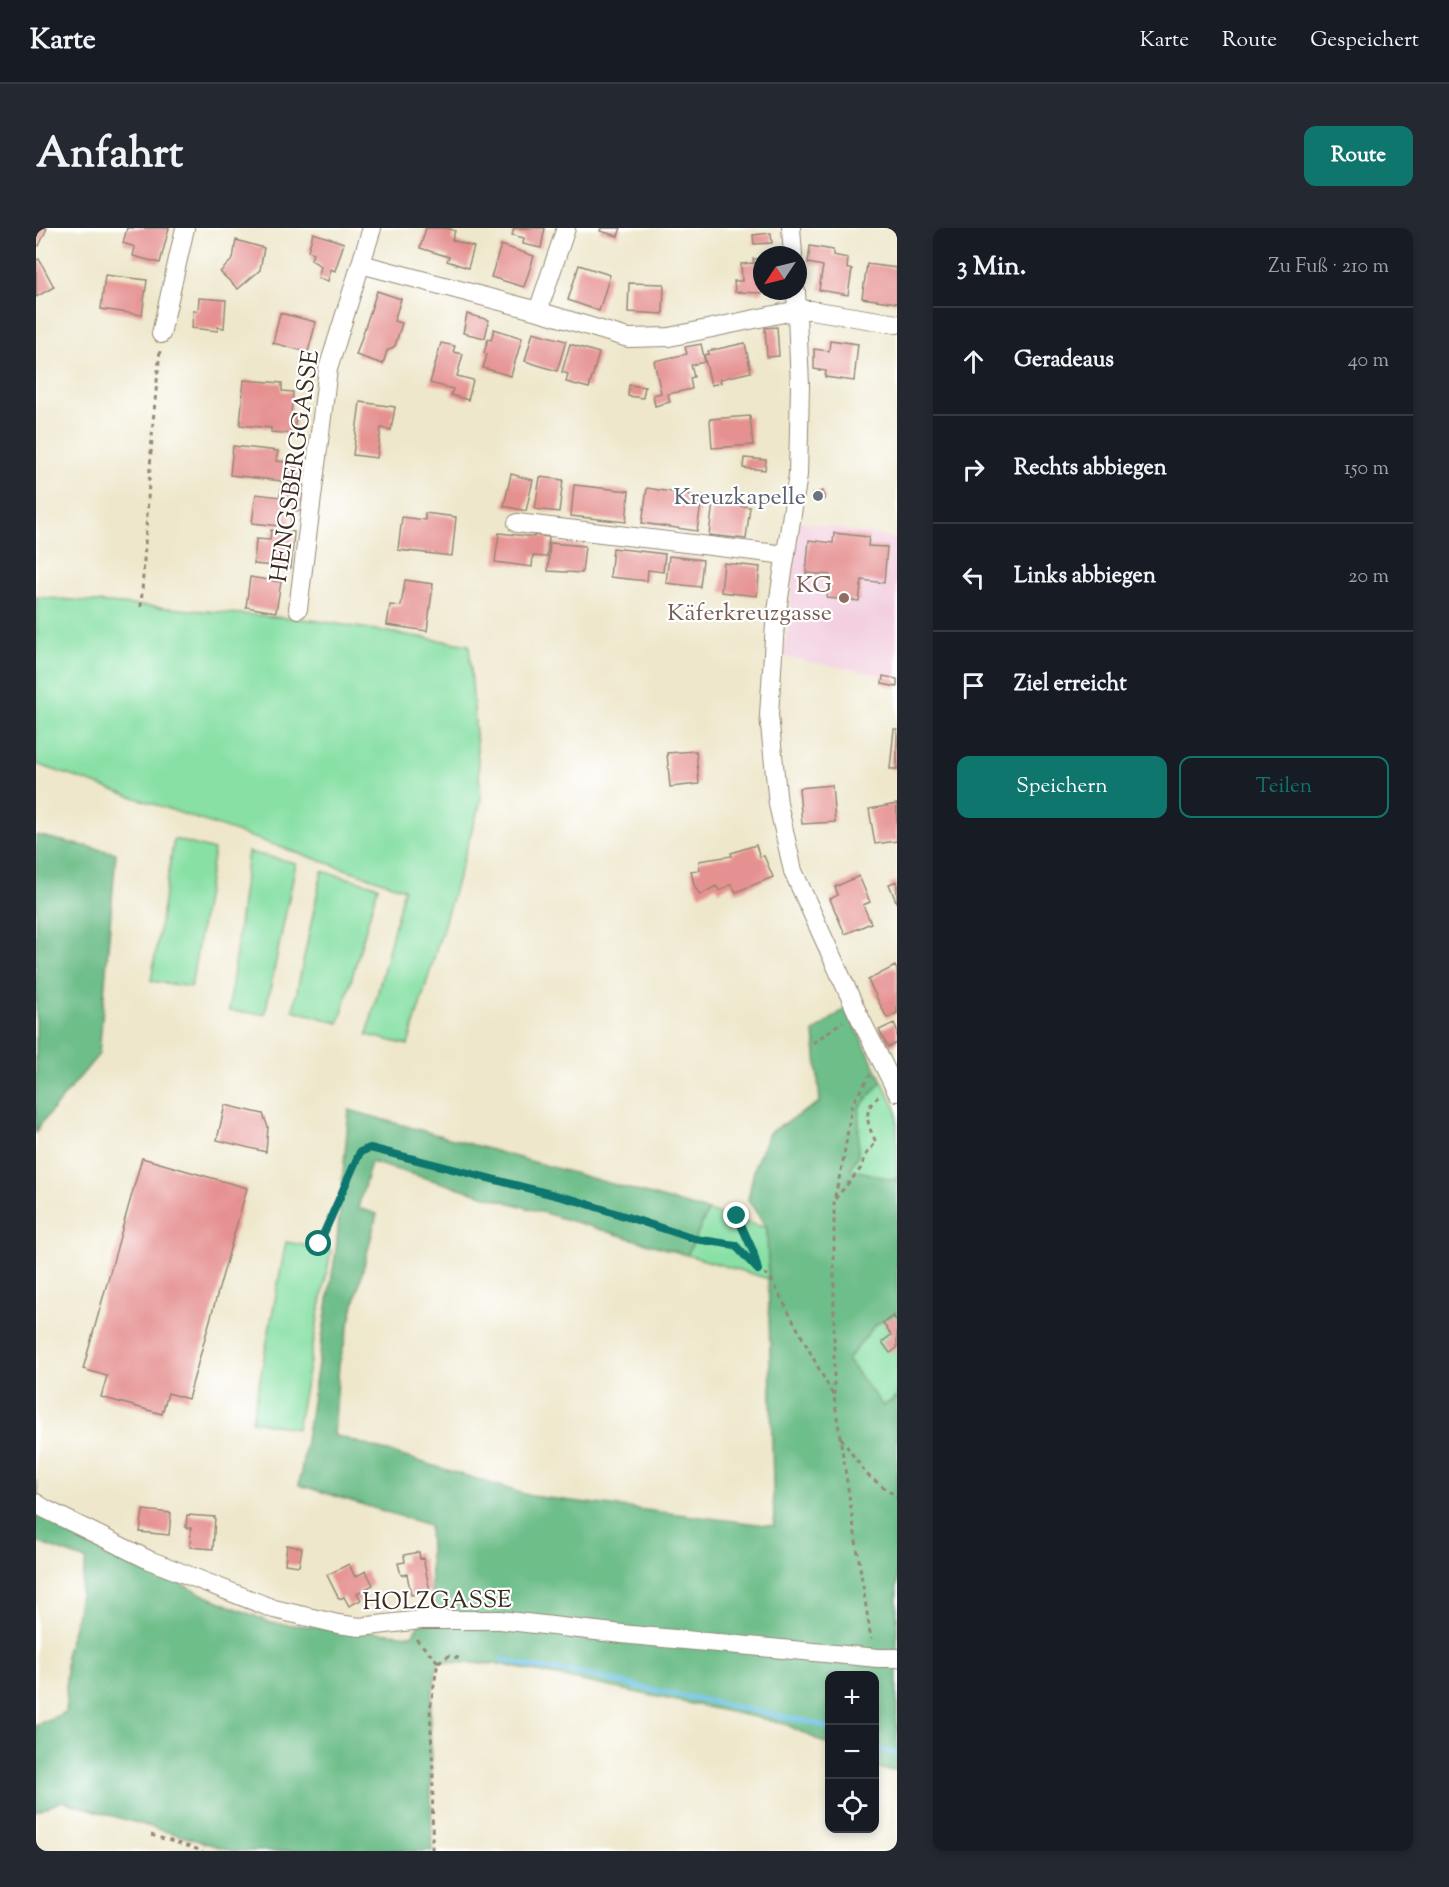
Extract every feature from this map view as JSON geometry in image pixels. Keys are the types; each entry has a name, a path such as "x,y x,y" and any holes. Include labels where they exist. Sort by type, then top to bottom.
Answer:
{"street":[{"path":"161,334 185,228"},
{"name":"HENGSBERGGASSE","path":"298,609 328,369 372,228"},
{"path":"538,311 566,228"},
{"path":"791,228 792,246"},
{"path":"361,264 538,311 628,338 669,337 798,310 811,310 897,324"},
{"path":"797,300 800,386 798,475 775,624 769,715 778,804 793,871 897,1092"},
{"path":"517,523 786,555"},
{"name":"HOLZGASSE","path":"36,1503 149,1560 274,1609 338,1624 360,1627 421,1620 500,1620 631,1635 897,1658"}],"path":[{"path":"141,607 161,334"},
{"path":"813,1043 857,1011"},
{"path":"878,1658 873,1647 834,1396 834,1200 843,1162 852,1104 870,1074 882,1063"},
{"path":"834,1200 861,1168 865,1156 876,1142 868,1123 868,1110 871,1102"},
{"path":"319,1244 360,1152 370,1148 578,1201 695,1239 735,1245 758,1270 770,1277 834,1396"},
{"path":"737,1216 753,1251 758,1270"},
{"path":"840,1437 866,1474 897,1497"},
{"path":"400,1622 438,1662"},
{"path":"438,1662 449,1656 463,1659"},
{"path":"432,1851 433,1773 430,1709 438,1662"},
{"path":"151,1835 203,1851"}],"shaded area":[{"name":"KG Käferkreuzgasse","path":"799,521 897,539 897,678 784,657"}],"green space":[{"path":"36,597 312,620 469,645 481,800 408,1045 367,1035 404,889 36,764"},
{"path":"36,835 116,853 99,1054 40,1125 36,1134"},
{"path":"174,839 214,850 191,987 151,981"},
{"path":"248,852 296,863 265,1014 229,1011"},
{"path":"322,871 378,886 339,1023 293,1010"},
{"path":"846,1008 882,1081 859,1108 858,1155 850,1169 893,1180 897,1178 897,1312 875,1325 847,1360 883,1406 897,1397 897,1770 884,1770 879,1767 879,1671 825,1671 825,1743 783,1723 499,1664 438,1662 430,1709 432,1851 233,1851 62,1801 36,1812 36,1725 66,1712 66,1652 75,1623 86,1560 36,1542 36,1480 41,1516 206,1596 272,1623 412,1635 432,1607 429,1525 299,1485 336,1250 349,1110 708,1211 687,1255 371,1162 358,1208 377,1214 339,1364 334,1435 531,1496 774,1526 767,1228 748,1200 755,1165 769,1133 820,1102 814,1032"},
{"path":"882,1081 897,1111 897,1178 893,1180 850,1169 858,1155 859,1108"},
{"path":"708,1211 767,1228 769,1279 687,1255"},
{"path":"286,1242 331,1250 297,1429 252,1421"},
{"path":"897,1312 897,1397 883,1407 846,1360 875,1325"}],"building":[{"path":"36,228 47,228 39,246 36,244"},
{"path":"127,228 169,228 160,263 133,256 135,247 123,243"},
{"path":"426,228 447,228 455,231 452,240 474,247 468,268 447,261 449,257 420,248"},
{"path":"514,228 545,228 541,248 523,244 524,238 512,235"},
{"path":"601,228 621,228 618,236 600,231"},
{"path":"313,233 344,243 335,271 331,269 328,281 318,278 321,266 311,260 313,253 308,251"},
{"path":"771,233 772,243 754,244 753,235"},
{"path":"236,240 264,248 260,270 238,289 220,272 233,259"},
{"path":"501,245 534,256 524,287 491,277"},
{"path":"810,246 833,250 833,255 848,258 847,269 852,269 848,295 819,290 823,266 808,263"},
{"path":"39,259 54,287 36,297 36,260"},
{"path":"753,263 753,293 735,292 734,281 742,281 741,264"},
{"path":"867,264 897,268 897,303 862,298"},
{"path":"579,265 610,275 599,311 568,300"},
{"path":"105,275 147,280 142,315 101,309"},
{"path":"629,283 664,284 663,314 628,312"},
{"path":"377,291 401,299 394,321 402,323 395,346 387,351 383,364 356,355"},
{"path":"199,298 226,300 224,328 218,327 218,331 192,328 193,311 198,311"},
{"path":"280,313 316,322 308,352 273,343"},
{"path":"467,314 489,320 485,338 463,333"},
{"path":"777,327 779,356 767,357 765,328"},
{"path":"494,329 522,338 511,376 483,368 487,355 484,353"},
{"path":"533,332 566,341 557,371 525,361"},
{"path":"830,340 858,344 854,381 825,377 826,371 814,369 814,349 829,351"},
{"path":"441,343 455,346 453,352 463,354 457,376 473,380 468,400 451,395 453,389 430,383"},
{"path":"745,343 751,372 720,379 721,383 711,385 704,355 709,354 708,351"},
{"path":"570,344 599,353 589,388 566,382 568,374 562,372"},
{"path":"701,344 705,362 691,365 694,377 690,378 692,389 668,394 670,402 655,406 653,395 661,393 654,361 687,354 685,347"},
{"path":"244,380 282,383 282,391 293,392 291,415 296,415 294,434 271,432 271,428 240,425"},
{"path":"629,385 645,387 643,398 628,396"},
{"path":"360,402 395,407 391,430 381,428 377,458 353,455"},
{"path":"750,416 753,445 712,448 710,419"},
{"path":"233,446 278,451 276,461 306,464 301,511 292,510 290,527 252,523 256,494 280,497 282,481 230,475"},
{"path":"744,458 766,460 765,470 743,468"},
{"path":"511,474 533,480 526,511 504,506"},
{"path":"540,477 563,480 559,512 535,509"},
{"path":"574,485 629,491 626,522 571,516"},
{"path":"647,488 702,497 697,531 642,523"},
{"name":"Kreuzkapelle","path":"823,491 825,499 814,502 812,494"},
{"path":"713,502 750,507 746,539 709,535"},
{"path":"425,513 456,517 452,556 398,550 402,517 425,520"},
{"path":"271,530 294,532 291,568 254,564 256,539 270,540"},
{"path":"499,533 549,537 547,557 533,556 532,567 495,562"},
{"path":"834,533 869,537 868,546 887,547 884,583 862,580 859,601 827,598 830,575 806,573 809,540 833,543"},
{"path":"550,543 585,546 582,573 548,571"},
{"path":"613,548 665,554 663,572 648,570 647,581 610,577"},
{"path":"669,556 703,560 700,587 666,583"},
{"path":"724,563 760,567 757,596 721,592"},
{"path":"250,577 281,582 276,612 246,607"},
{"path":"405,580 433,584 427,631 387,625 390,605 401,606"},
{"path":"883,676 897,679 897,687 882,684"},
{"path":"894,729 897,729 897,769 890,769"},
{"path":"696,751 699,784 670,787 667,753"},
{"path":"832,785 835,822 802,824 799,788"},
{"path":"897,804 897,841 875,844 869,809"},
{"path":"756,845 760,857 764,856 773,877 736,892 731,884 720,891 716,886 700,895 694,885 691,871 700,870 699,861 732,856 731,853"},
{"path":"859,876 870,902 863,905 871,923 845,934 830,899 838,895 835,887"},
{"path":"897,881 897,904 889,884"},
{"path":"895,966 897,970 897,1013 887,1018 868,980"},
{"path":"894,1023 897,1030 897,1043 888,1047 879,1030"},
{"path":"225,1105 263,1114 268,1127 266,1152 217,1140"},
{"path":"142,1158 247,1188 188,1399 168,1393 162,1414 101,1397 107,1376 83,1369"},
{"path":"893,1316 897,1321 897,1348 890,1353 882,1342 891,1335 883,1323"},
{"path":"143,1510 171,1513 169,1535 140,1532"},
{"path":"187,1515 215,1517 213,1549 190,1547 191,1528 186,1528"},
{"path":"287,1545 302,1548 299,1566 285,1564"},
{"path":"419,1552 420,1559 423,1558 430,1591 411,1595 407,1574 401,1575 398,1563 405,1562 404,1555"},
{"path":"349,1564 355,1577 366,1571 373,1585 357,1593 361,1600 349,1606 344,1597 339,1599 327,1575"}],"waterway":[{"path":"502,1659 531,1667 582,1673 825,1727"},
{"path":"879,1749 897,1754"}],"place":[{"name":"Kreuzkapelle","path":"818,496"},
{"name":"KG Käferkreuzgasse","path":"844,598"}],"route":[{"path":"319,1244 360,1152 370,1148 578,1201 695,1239 735,1245 758,1270 753,1251 737,1216"}]}
